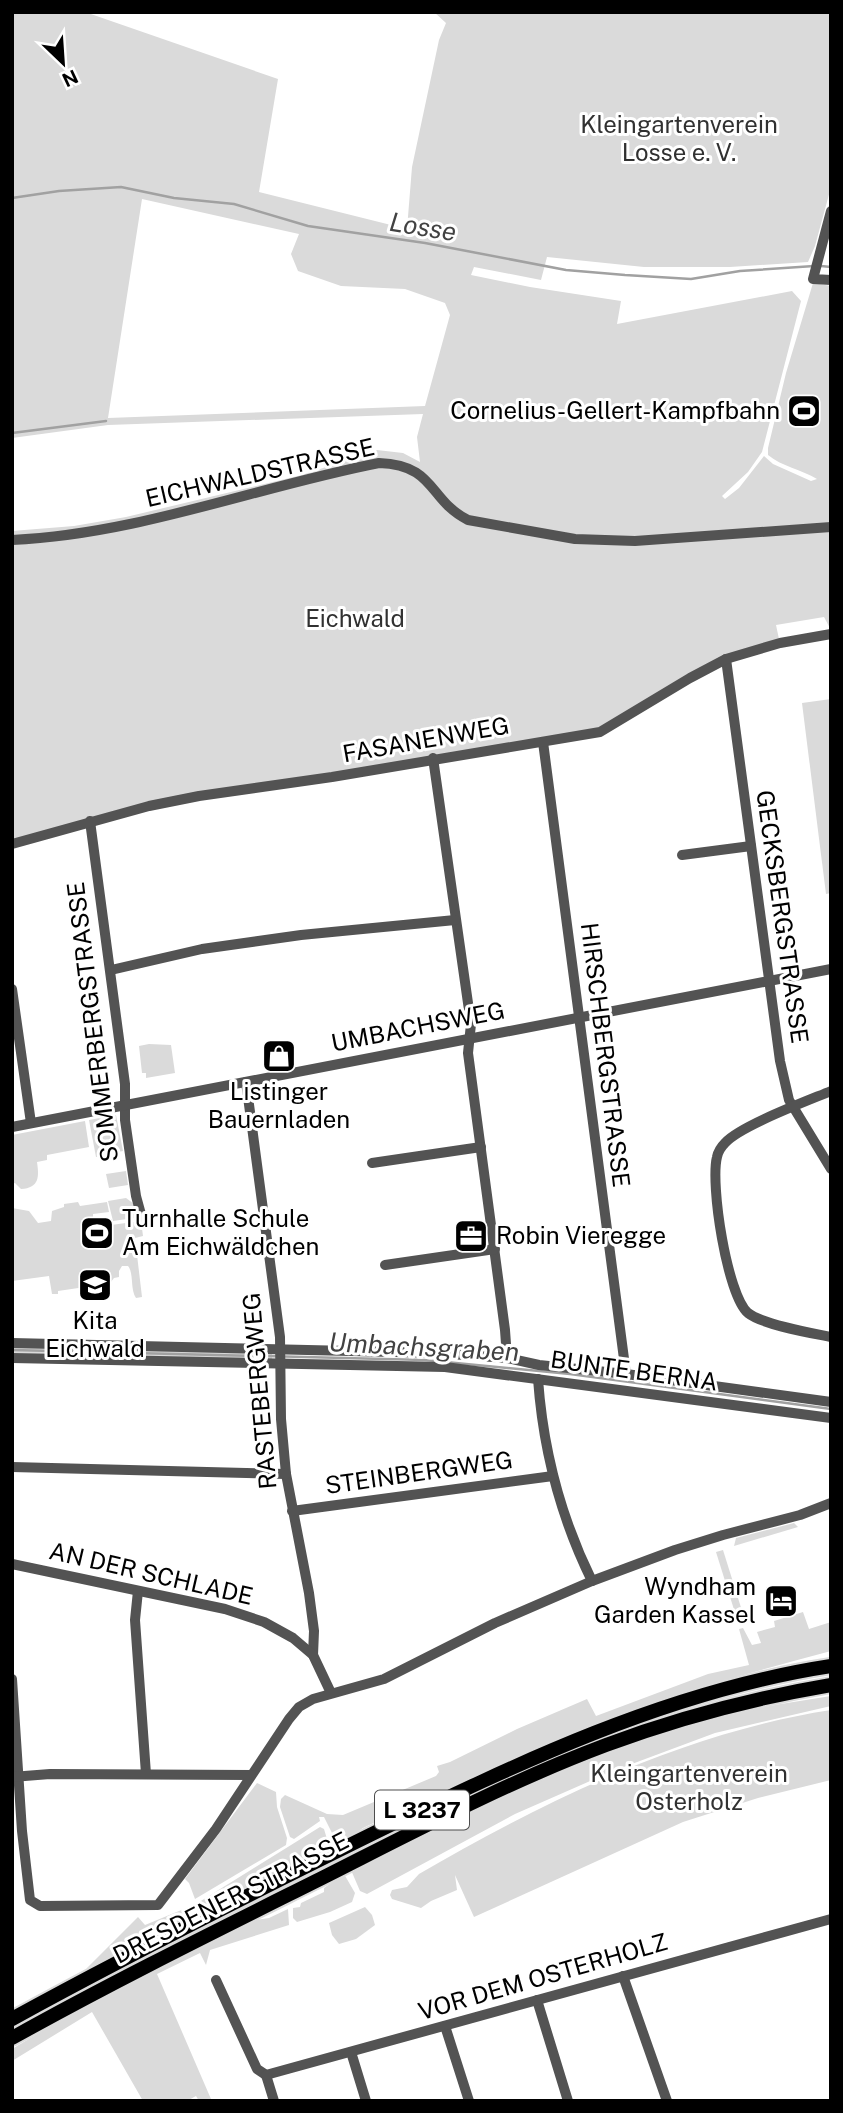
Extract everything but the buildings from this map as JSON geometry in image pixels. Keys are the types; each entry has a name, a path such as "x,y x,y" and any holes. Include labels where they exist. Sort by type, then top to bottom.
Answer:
{"main road":[{"name":"DRESDENER STRASSE","path":"12,2019 273,1884 530,1759 601,1729 654,1711 748,1683 831,1666"},
{"name":"DRESDENER STRASSE","path":"12,2038 172,1953 536,1773 607,1744 659,1728 753,1701 831,1685"}],"street":[{"path":"831,211 823,252 814,276 831,281"},
{"name":"EICHWALDSTRASSE","path":"12,540 58,538 117,528 379,463 400,464 417,472 455,514 468,520 575,539 675,540 831,527"},
{"name":"FASANENWEG","path":"12,844 90,821 199,796 332,777 600,732 726,659 794,640 831,634"},
{"name":"GECKSBERGSTRASSE","path":"726,659 780,1060 793,1107 831,1169"},
{"name":"HIRSCHBERGSTRASSE","path":"543,742 625,1374"},
{"path":"433,758 454,920 471,1024 468,1053 507,1358"},
{"name":"SOMMERBERGSTRASSE","path":"90,821 111,970 126,1106 125,1120 136,1196 142,1218"},
{"path":"682,855 751,846"},
{"path":"111,970 202,949 301,935 454,920"},
{"name":"UMBACHSWEG","path":"12,1127 831,968"},
{"path":"12,989 31,1123"},
{"name":"RASTEBERGWEG","path":"246,1082 280,1337 286,1474 309,1593 314,1631 313,1655"},
{"path":"831,1090 738,1132 718,1154 716,1166 725,1250 737,1298 750,1314 781,1325 831,1337"},
{"path":"372,1163 481,1147"},
{"path":"385,1265 495,1249"},
{"name":"BUNTE BERNA","path":"12,1343 445,1367 831,1418"},
{"name":"BUNTE BERNA","path":"12,1358 436,1353 507,1358 539,1365 831,1402"},
{"path":"538,1379 541,1423 553,1476 579,1555 592,1581"},
{"path":"12,1466 286,1474"},
{"name":"STEINBERGWEG","path":"292,1511 553,1476"},
{"path":"12,1679 16,1776 29,1895 34,1904 158,1905 216,1829 299,1707 331,1693 384,1679 495,1623 592,1581 675,1550 800,1515 831,1503"},
{"name":"AN DER SCHLADE","path":"12,1564 225,1609 264,1622 293,1637 313,1655 331,1693"},
{"path":"138,1591 135,1620 146,1774"},
{"path":"16,1776 251,1775"},
{"name":"VOR DEM OSTERHOLZ","path":"266,2075 831,1919"},
{"path":"623,1976 667,2101"},
{"path":"216,1980 257,2069 266,2075 274,2101"},
{"path":"537,2000 568,2101"},
{"path":"444,2026 469,2101"},
{"path":"351,2052 366,2101"}],"green space":[{"path":"12,12 85,12 278,79 259,192 407,229 412,167 439,40 446,23 434,12 831,12 831,187 808,262 730,267 644,267 547,257 541,280 474,267 471,275 621,301 617,324 792,291 801,301 762,452 748,472 722,496 725,499 739,488 764,456 773,464 811,481 817,479 773,459 768,455 768,448 786,373 813,283 831,286 831,630 824,617 776,625 779,639 691,680 602,735 150,808 12,847 12,531 74,526 126,517 302,475 377,450 403,453 420,462 417,437 423,414 108,425 12,438","holes":["142,199 299,234 291,254 298,271 341,286 405,289 445,303 450,315 425,406 108,418"]},
{"path":"831,699 831,893 826,894 802,703"},
{"path":"171,1045 175,1073 146,1078 146,1073 142,1073 139,1046"},
{"path":"116,1115 123,1151 96,1157 89,1120"},
{"path":"85,1121 89,1147 47,1155 47,1160 37,1162 38,1176 35,1184 21,1189 15,1183 12,1184 12,1135"},
{"path":"126,1171 128,1185 109,1188 106,1174"},
{"path":"126,1198 134,1204 141,1217 113,1221 108,1201"},
{"path":"78,1202 80,1206 107,1202 109,1212 93,1214 93,1219 81,1221 84,1243 112,1241 111,1225 141,1221 143,1236 135,1238 142,1297 136,1298 134,1294 128,1266 122,1266 119,1277 114,1278 107,1287 92,1286 58,1291 58,1294 52,1294 49,1276 12,1281 12,1208 29,1211 38,1223 51,1221 52,1211 64,1207 64,1204"},
{"path":"12,1345 272,1352 272,1359 12,1354"},
{"path":"794,1523 798,1527 734,1546 736,1538"},
{"path":"723,1550 743,1614 736,1616 716,1552"},
{"path":"803,1612 809,1629 831,1622 831,1651 683,1693 597,1724 403,1809 363,1828 338,1845 324,1817 319,1817 320,1821 294,1839 290,1837 280,1807 281,1799 285,1795 327,1814 343,1815 436,1776 439,1772 437,1766 587,1699 596,1716 708,1674 749,1665 739,1629 743,1628 752,1645 761,1643 757,1632 775,1627 774,1621"},
{"path":"831,1696 831,1706 715,1733 613,1771 515,1814 367,1894 360,1891 351,1870 529,1784 621,1747 729,1714"},
{"name":"Kleingartenverein Osterholz","path":"831,1710 831,1780 758,1798 683,1822 474,1917 455,1875 457,1890 421,1908 392,1899 390,1895 392,1890 407,1887 419,1874 467,1847 566,1796 618,1773 723,1735 777,1720"},
{"path":"257,1783 276,1792 277,1807 287,1838 286,1845 195,1899 185,1879"},
{"path":"320,1827 324,1829 330,1849 86,1969 138,1917 145,1925 196,1904"},
{"path":"344,1874 355,1893 352,1902 297,1922 293,1918 293,1908 300,1907 301,1903 324,1892 324,1888"},
{"path":"365,1907 372,1915 375,1925 356,1939 339,1944 332,1935 329,1923"},
{"path":"288,1909 289,1925 210,1950 206,1965 200,1953 157,1974 211,2099 199,2101 196,2096 187,2101 143,2101 92,2012 12,2061 12,2049 99,1997 249,1921 269,1918"}],"waterway":[{"name":"Losse","path":"12,198 59,191 121,187 174,198 234,204 308,226 425,243 566,270 691,279 740,271 814,266"},
{"name":"Losse","path":"821,266 831,267"},
{"path":"12,433 106,421"},
{"name":"Umbachsgraben","path":"12,1350 425,1360 570,1374 831,1409"}],"place":[{"name":"Cornelius-Gellert-Kampfbahn","path":"804,411"},
{"name":"Listinger Bauernladen","path":"279,1056"},
{"name":"Turnhalle Schule Am Eichwäldchen","path":"97,1233"},
{"name":"Robin Vieregge","path":"471,1236"},
{"name":"Kita Eichwald","path":"95,1285"},
{"name":"Wyndham Garden Kassel","path":"781,1601"}],"park label":[{"name":"Kleingartenverein Losse e. V.","path":"679,139"},
{"name":"Eichwald","path":"355,619"}]}
